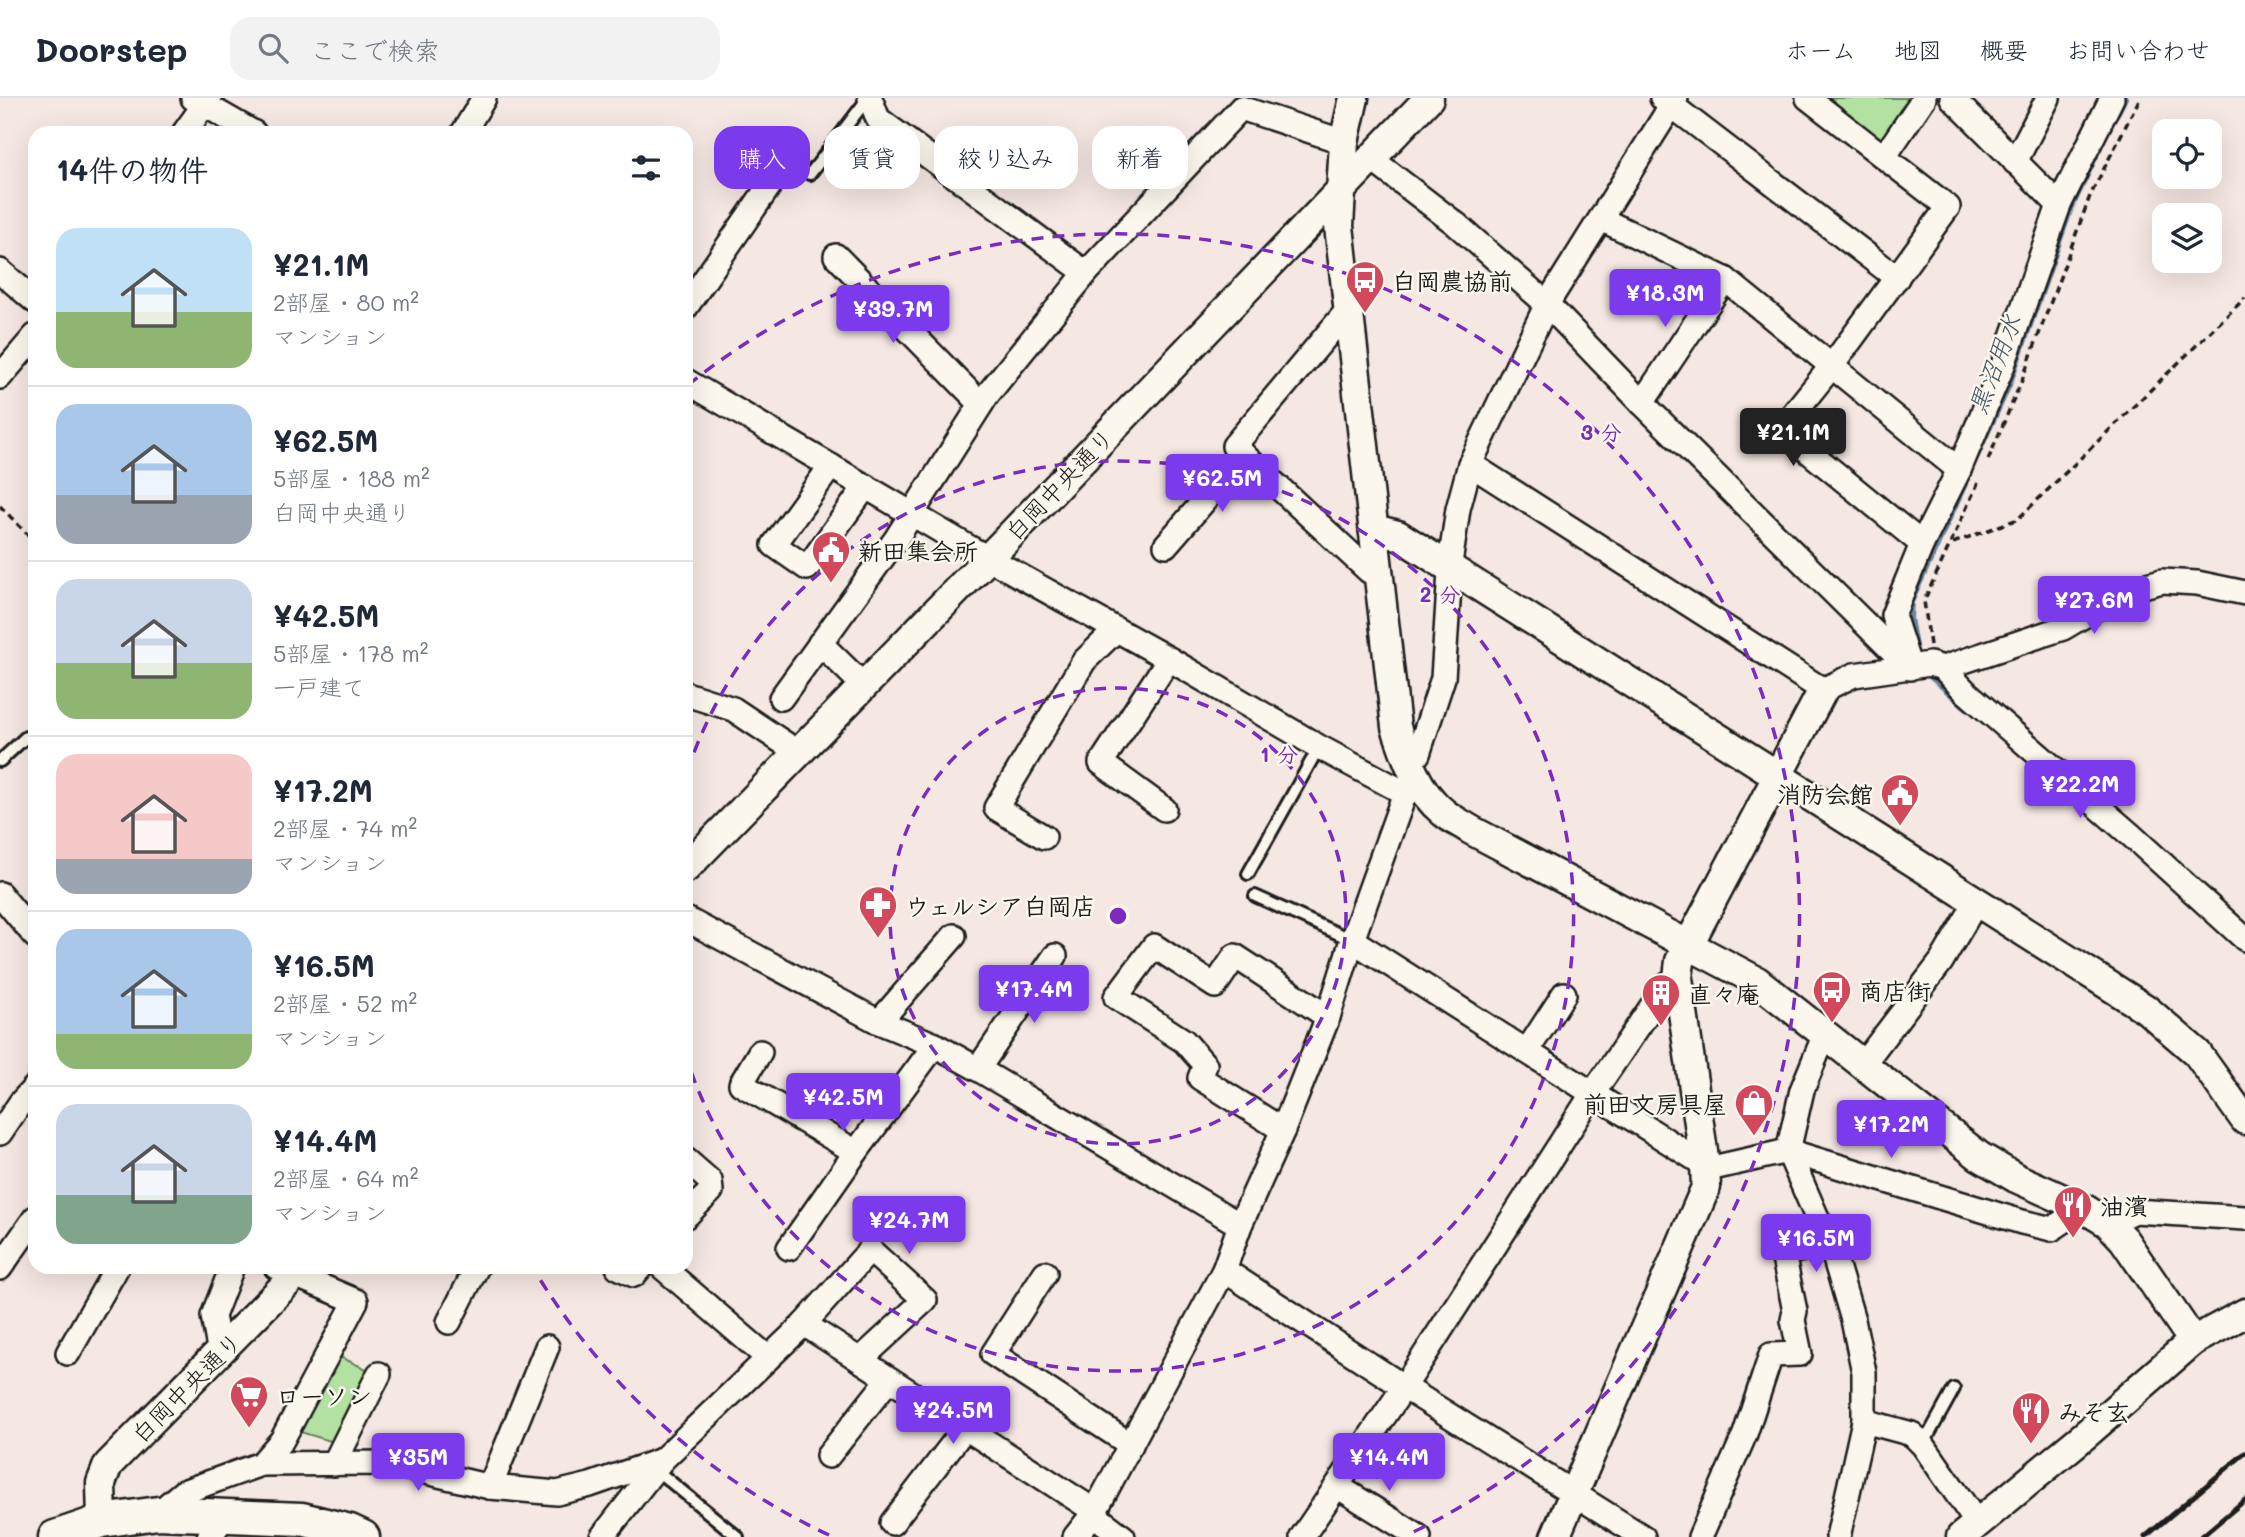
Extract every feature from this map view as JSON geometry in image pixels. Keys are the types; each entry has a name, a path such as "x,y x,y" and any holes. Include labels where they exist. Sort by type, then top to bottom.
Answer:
{"main road":[{"path":"55,1537 102,1521 158,1513 219,1530 302,1519 363,1537"}],"street":[{"path":"467,126 484,98"},
{"path":"869,98 878,119 1086,273"},
{"path":"1075,1537 1094,1513 1224,1270 1240,1224 1283,1130 1328,1017 1352,940 1414,790 1396,727 1339,226 1344,142 1354,98"},
{"name":"白岡中央通り","path":"693,861 1429,98"},
{"path":"1808,98 1948,207 1831,367 1781,429 1922,544"},
{"path":"1884,156 1924,98"},
{"path":"2015,162 2048,98"},
{"path":"1910,668 1892,615 1922,544 1959,470 2003,365 2059,205 2112,98"},
{"path":"188,126 202,100 243,126"},
{"path":"1958,100 2059,205"},
{"path":"1408,764 1418,754 1443,678 1450,569 1458,509 1469,464 1547,304 1601,219 1669,101 1896,278"},
{"path":"781,698 912,514 981,404 1086,273 1236,103 1344,142"},
{"path":"1370,158 1457,224 1547,304 1910,668"},
{"path":"693,297 767,189"},
{"path":"1601,219 1725,279 1959,470"},
{"path":"836,256 981,404"},
{"path":"0,271 28,295"},
{"path":"1642,402 1725,279"},
{"path":"1348,310 1234,446 1369,571 1377,571"},
{"path":"0,377 28,345"},
{"path":"693,385 988,558 1320,747 1414,790 1471,830 1757,981 1979,1156 2015,1178 2083,1208 2109,1223 2124,1240 2193,1341"},
{"path":"1166,545 1244,455"},
{"path":"1469,464 1823,690"},
{"path":"831,466 774,545 807,568 866,486"},
{"path":"1374,531 1398,535 2146,1009 2197,1053 2245,1120"},
{"path":"1943,668 2063,628 2127,590 2162,581 2197,583 2245,593"},
{"path":"1044,838 996,808 1084,661 1116,630"},
{"path":"820,643 864,686"},
{"path":"1164,809 1101,763 1169,659"},
{"path":"1555,1537 1702,1197 1706,1179 1678,978 1679,961 1823,690 1854,675 1930,664 1943,668 1965,691 2132,836 2245,939"},
{"path":"693,696 733,709 799,753"},
{"path":"0,894 28,928"},
{"path":"1863,1064 1941,962 1978,901"},
{"path":"693,923 879,1022 935,1045 1240,1224"},
{"path":"879,1022 954,936"},
{"path":"1352,940 1705,1166 1717,1167 1788,1151 2022,1222 2052,1228 2083,1208"},
{"path":"1283,1130 1200,1078 1205,1065 1184,1041 1116,997 1154,946 1215,986 1235,956 1328,1017"},
{"path":"978,1069 1055,956"},
{"path":"1309,1535 1337,1486 1404,1387 1593,1093 1667,984 1678,978"},
{"path":"1527,1051 1564,994"},
{"path":"1825,1034 1802,1090 1788,1151 1835,1259 1853,1320 1864,1373 1864,1421 1838,1537"},
{"path":"789,1248 935,1045"},
{"path":"760,1052 741,1084 856,1152"},
{"path":"0,1133 28,1102"},
{"path":"693,1166 709,1181 711,1191 693,1209"},
{"path":"2109,1223 2134,1211 2245,1218"},
{"path":"0,1268 28,1228"},
{"path":"1700,1537 1745,1434 1771,1355 1801,1354 1783,1254 1828,1243"},
{"path":"602,1537 659,1464 804,1324 870,1250 925,1300 860,1360"},
{"path":"1224,1270 1643,1537"},
{"path":"1045,1273 993,1354 1130,1445"},
{"path":"68,1353 113,1274"},
{"path":"220,1353 213,1316 229,1274"},
{"name":"白岡中央通り","path":"102,1521 101,1483 108,1465 220,1353 288,1274"},
{"path":"261,1464 282,1440 356,1301 299,1274"},
{"path":"449,1322 473,1274"},
{"path":"670,1274 768,1358"},
{"path":"1864,1421 1912,1434 1923,1445 1969,1530 2085,1435 2193,1341 2245,1313"},
{"path":"804,1324 1087,1506 1123,1537"},
{"path":"490,1487 547,1347"},
{"path":"334,1464 379,1374"},
{"path":"828,1456 889,1379"},
{"path":"892,1522 965,1428"},
{"path":"158,1513 183,1492 261,1464 388,1463 490,1487 557,1493 659,1464"},
{"path":"1337,1486 1419,1537"}],"lane":[{"path":"810,174 869,98"},
{"path":"0,761 26,737"},
{"path":"1248,874 1320,747"},
{"path":"1255,896 1352,940"},
{"path":"1923,1445 1954,1389"},
{"path":"659,1464 738,1537"}],"path":[{"path":"1952,543 2018,519 2245,298"},
{"path":"0,506 28,534"}],"green space":[{"path":"1815,98 1914,98 1882,139 1872,143"},
{"path":"340,1357 373,1372 334,1442 300,1432"}],"waterway":[{"name":"黒沼用水","path":"2118,112 2125,98"},
{"name":"黒沼用水","path":"1976,458 2009,385 2070,211 2096,156"},
{"name":"黒沼用水","path":"1915,646 1910,618 1911,602 1965,484"},
{"name":"黒沼用水","path":"1931,677 1969,710"}],"railway":[{"path":"2145,1537 2245,1453"},
{"path":"2201,1537 2245,1500"}],"place":[{"name":"白岡農協前","path":"1365,314"},
{"name":"新田集会所","path":"831,584"},
{"name":"消防会館","path":"1900,827"},
{"name":"ウェルシア白岡店","path":"878,939"},
{"name":"商店街","path":"1832,1024"},
{"name":"直々庵","path":"1661,1027"},
{"name":"前田文房具屋","path":"1754,1137"},
{"name":"油濱","path":"2073,1239"},
{"name":"ローソン","path":"249,1429"},
{"name":"みそ玄","path":"2031,1445"}]}
